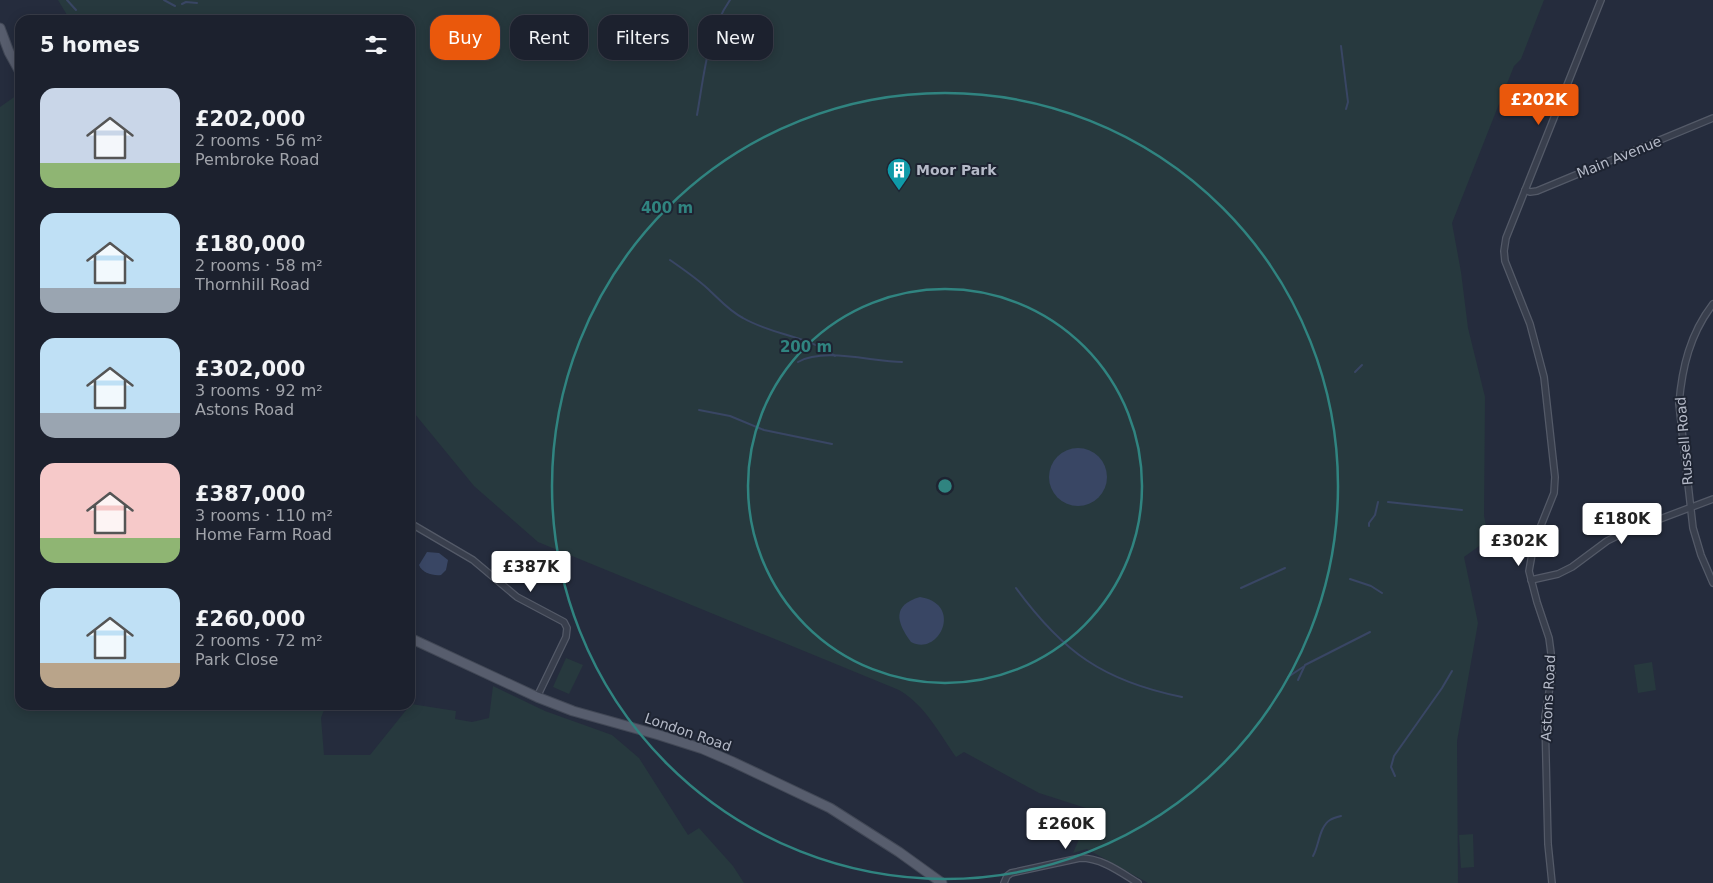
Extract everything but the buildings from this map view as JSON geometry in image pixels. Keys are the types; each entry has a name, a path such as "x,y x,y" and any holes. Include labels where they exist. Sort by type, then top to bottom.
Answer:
{"main road":[{"path":"0,28 15,63"},
{"name":"London Road","path":"415,640 537,697 573,711 703,749 733,762 830,808 942,883"}],"street":[{"path":"1525,190 1601,0"},
{"name":"Main Avenue","path":"1525,190 1530,192 1537,191 1713,118"},
{"name":"Astons Road","path":"1525,190 1506,238 1504,257 1530,324 1544,377 1554,469 1554,494 1534,543 1529,571 1549,638 1551,652 1552,674 1545,717 1548,844 1552,883"},
{"name":"Russell Road","path":"1713,304 1694,334 1686,357 1679,404 1693,528 1700,555 1713,583"},
{"path":"1531,580 1558,574 1584,559 1607,541 1713,499"},
{"path":"415,526 478,563 516,597 564,622 567,628 566,637 537,697"},
{"path":"1004,883 1007,876 1011,873 1080,858 1089,858 1104,863 1138,883"}],"shaded area":[{"path":"58,0 1544,0 1521,59 1514,66 1452,223 1461,272 1468,328 1485,397 1484,516 1489,539 1464,557 1478,623 1457,741 1458,883 1148,883 1087,849 1073,853 1092,810 1039,793 964,752 956,757 924,711 899,690 538,542 474,486 415,414 415,15 67,15"},
{"path":"15,96 15,710 324,710 321,718 324,755 370,755 406,710 415,710 415,705 456,711 455,719 472,722 489,718 493,686 545,711 612,735 639,758 688,835 699,828 733,866 744,883 0,883 0,107"},
{"path":"566,658 583,665 569,694 553,687"},
{"path":"1652,662 1656,690 1638,693 1634,665"},
{"path":"1473,834 1474,867 1461,868 1459,835"}],"water":[{"path":"1078,448 1094,453 1102,461 1107,477 1102,493 1094,501 1078,506 1062,501 1054,493 1049,477 1054,461 1062,453"},
{"path":"427,552 439,553 448,560 446,570 441,575 428,573 420,568 419,565"},
{"path":"920,597 933,602 941,609 944,618 943,628 938,636 930,642 921,645 911,642 902,628 899,615 905,605 911,600"}],"waterway":[{"path":"67,0 76,10"},
{"path":"164,0 175,6"},
{"path":"697,115 711,41 722,13 730,0"},
{"path":"182,4 186,2 197,3"},
{"path":"1341,46 1348,102 1346,109"},
{"path":"670,260 738,315 754,324 813,344 835,356"},
{"path":"798,362 809,358 835,355 902,362"},
{"path":"1355,372 1362,365"},
{"path":"699,410 730,416 764,430 832,444"},
{"path":"1369,526 1375,515 1378,502"},
{"path":"1388,502 1462,510"},
{"path":"1241,588 1285,568"},
{"path":"1350,579 1371,586 1382,593"},
{"path":"1016,588 1051,630 1087,661 1129,682 1182,697"},
{"path":"1298,680 1305,665 1370,632"},
{"path":"1288,677 1303,667"},
{"path":"1395,776 1391,767 1394,756 1452,671"},
{"path":"1313,856 1326,823 1341,816"}],"place":[{"name":"Moor Park","path":"899,191"}]}
